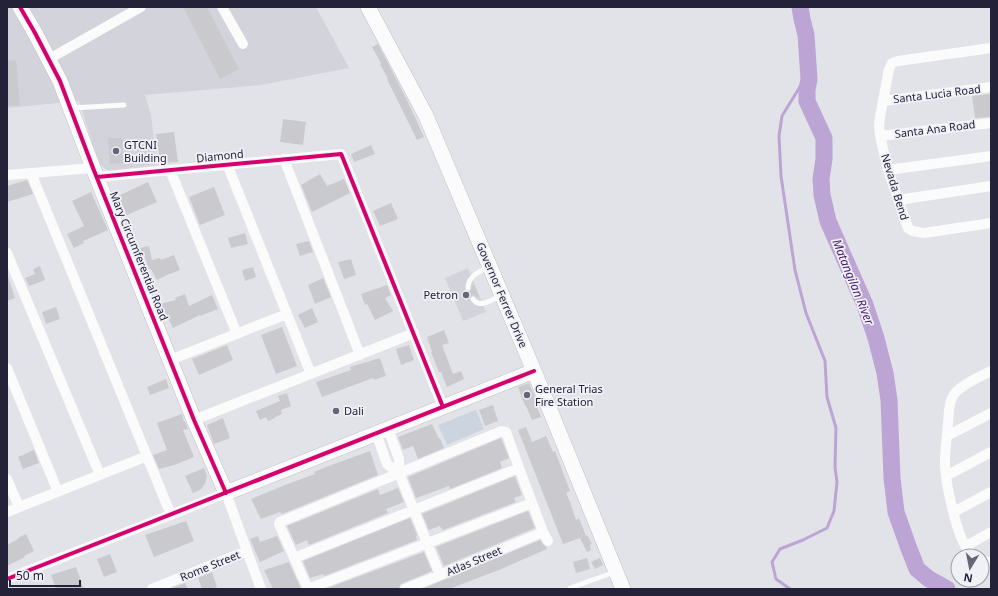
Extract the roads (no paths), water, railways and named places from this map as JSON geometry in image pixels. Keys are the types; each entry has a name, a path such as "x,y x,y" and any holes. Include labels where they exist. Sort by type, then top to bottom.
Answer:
{"street":[{"name":"Mary Circumferential Road","path":"20,7 60,81 95,173 194,420 226,493 261,589"},
{"path":"49,59 141,7"},
{"path":"222,7 243,44"},
{"name":"Governor Ferrer Drive","path":"368,7 426,116 624,589"},
{"name":"Nevada Bend","path":"991,48 892,63 889,69 879,125 888,170 908,228 912,231 924,233 991,223"},
{"name":"Santa Lucia Road","path":"883,101 991,87"},
{"name":"Santa Ana Road","path":"880,136 991,123"},
{"name":"Diamond","path":"7,175 31,173 95,173 170,170 341,154 414,334"},
{"path":"888,170 991,156"},
{"path":"284,159 360,355"},
{"path":"227,164 311,374"},
{"path":"170,170 237,334"},
{"path":"31,173 171,515"},
{"path":"898,200 991,186"},
{"path":"8,258 100,475"},
{"path":"170,360 287,314"},
{"path":"194,420 414,334 443,407"},
{"path":"7,368 58,492"},
{"path":"7,579 534,371"},
{"path":"991,372 960,388 952,397 950,403 945,464 946,476 954,512 966,546 991,532"},
{"path":"947,436 991,413"},
{"path":"382,431 399,459 399,473 440,575"},
{"path":"502,431 506,432 519,468 532,503 308,589 279,524 281,521 502,431"},
{"path":"946,476 991,452"},
{"path":"7,512 147,456"},
{"path":"294,558 519,468"},
{"path":"7,479 19,507"},
{"path":"954,512 991,492"},
{"name":"Atlas Street","path":"404,589 546,537 532,503"},
{"name":"Rome Street","path":"152,589 247,551"}],"lane":[{"path":"71,108 124,105"},
{"path":"468,288 470,278 489,265"},
{"path":"473,299 475,302 483,304 502,295"},
{"path":"570,588 616,572"}],"waterway":[{"name":"Matangilan River","path":"800,7 806,35 809,79 807,101 824,138 824,159 821,179 822,195 828,221 865,305 876,338 885,373 889,400 892,478 896,512 917,569 929,579 947,589"},
{"path":"790,589 776,579 772,562 780,549 827,528 834,511 837,482 835,467 836,428 827,397 825,361 806,313 795,270 781,176 779,136 782,116 801,85 808,63"}],"place":[{"name":"GTCNI Building","path":"116,151"},
{"name":"Petron","path":"466,295"},
{"name":"General Trias Fire Station","path":"527,395"},
{"name":"Dali","path":"336,411"}]}
